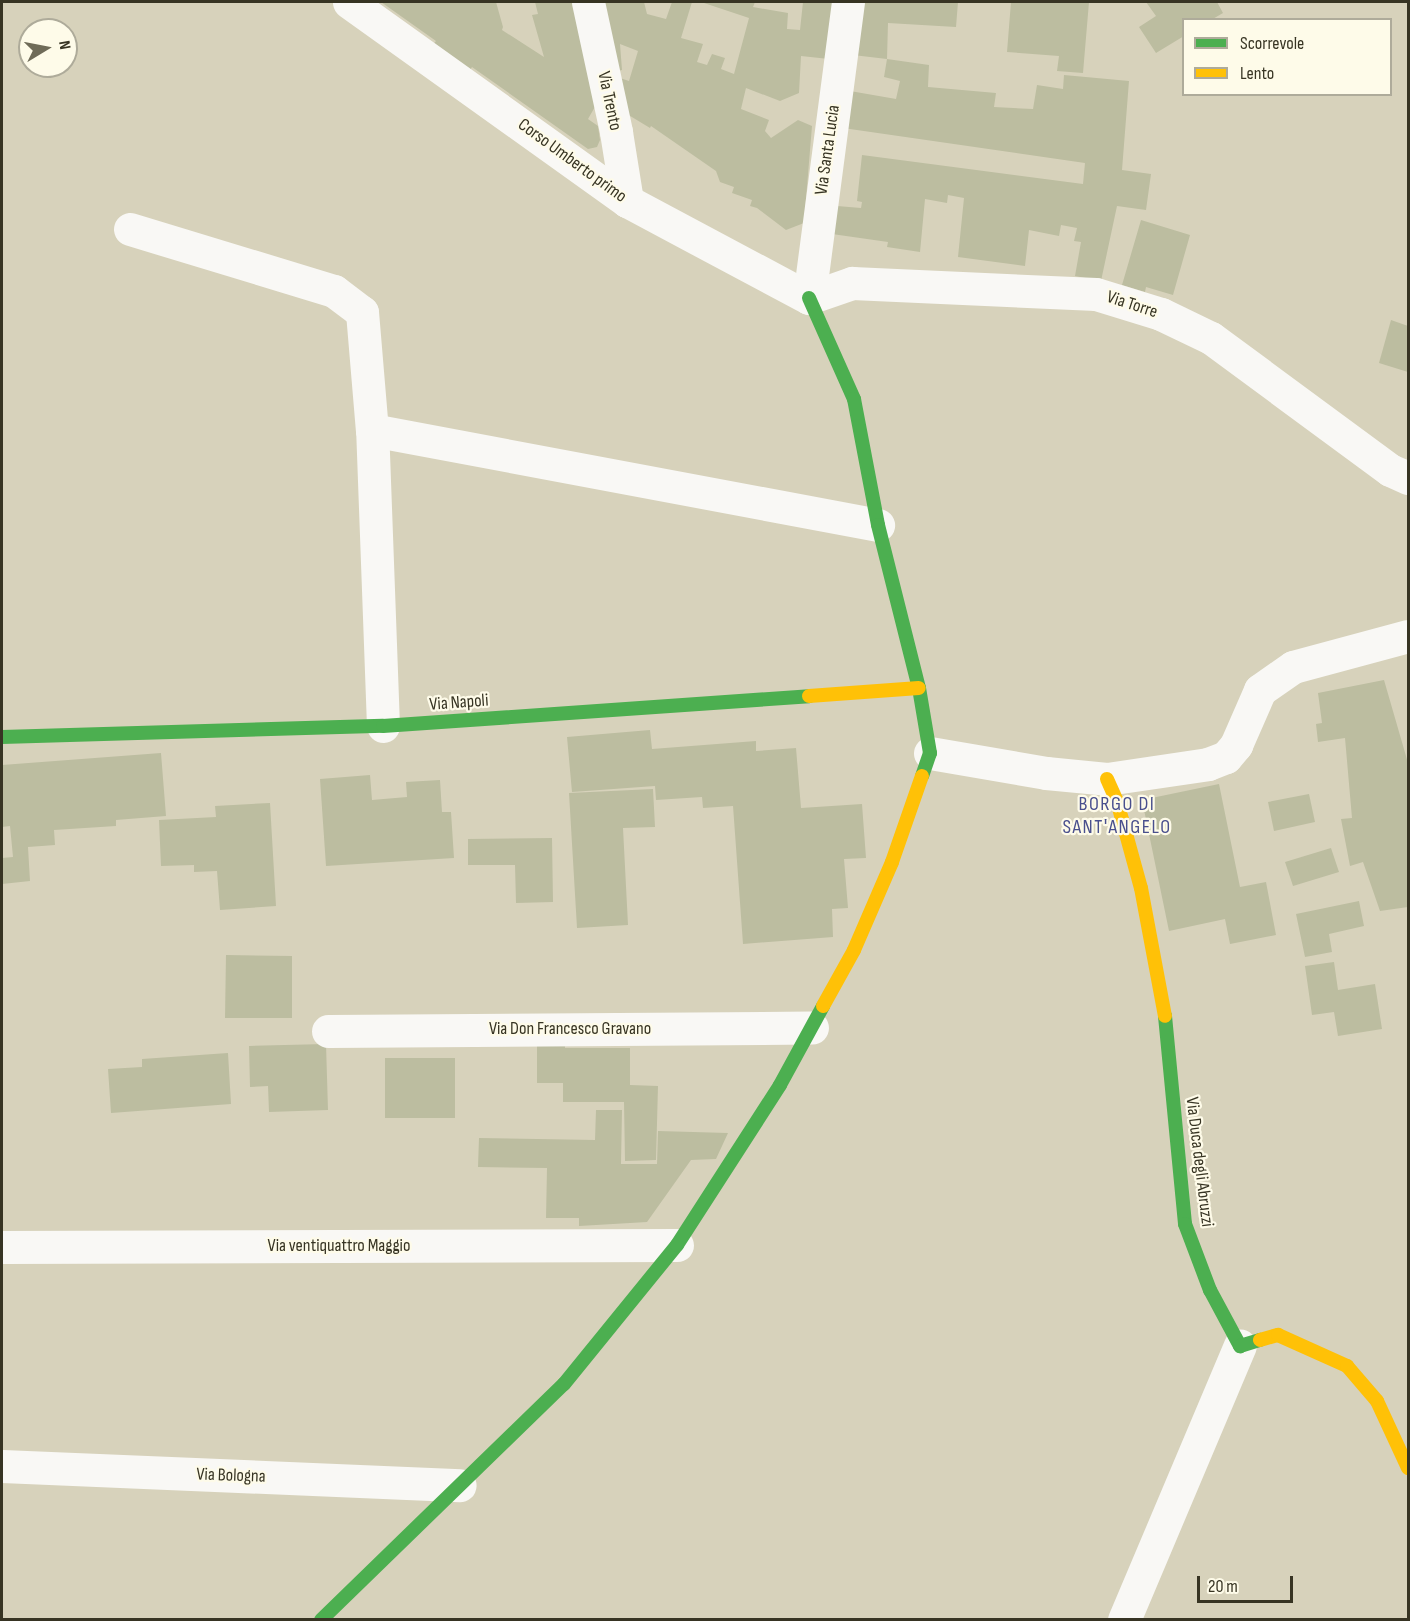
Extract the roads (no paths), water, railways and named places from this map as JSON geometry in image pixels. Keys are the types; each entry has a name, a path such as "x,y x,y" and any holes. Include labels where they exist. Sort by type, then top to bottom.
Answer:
{"street":[{"name":"Corso Umberto primo","path":"349,2 627,201 809,298"},
{"name":"Via Trento","path":"588,2 616,132 627,201"},
{"name":"Via Santa Lucia","path":"809,298 848,2"},
{"path":"130,229 334,291 362,312 372,430 383,726"},
{"name":"Via Torre","path":"809,298 852,283 1096,294 1161,314 1211,338 1390,470 1408,478"},
{"path":"321,1620 564,1384 676,1245 751,1133 812,1028 854,950 892,862 930,753 919,688 878,525 854,399 809,298"},
{"path":"372,430 878,525"},
{"path":"930,753 1046,773 1107,779 1208,764 1226,757 1236,745 1260,690 1293,667 1408,636"},
{"name":"Via Napoli","path":"2,737 383,726 919,688"},
{"name":"Via Duca degli Abruzzi","path":"1107,779 1117,801 1141,888 1163,995 1185,1224 1210,1290 1240,1346"},
{"name":"Via Don Francesco Gravano","path":"328,1031 812,1028"},
{"name":"Via ventiquattro Maggio","path":"2,1247 676,1245"},
{"path":"1124,1620 1240,1346 1278,1335 1347,1366 1377,1401 1408,1468"},
{"name":"Via Bologna","path":"2,1466 460,1485"}],"district":[{"name":"BORGO DI SANT'ANGELO","path":"1117,816"}]}
